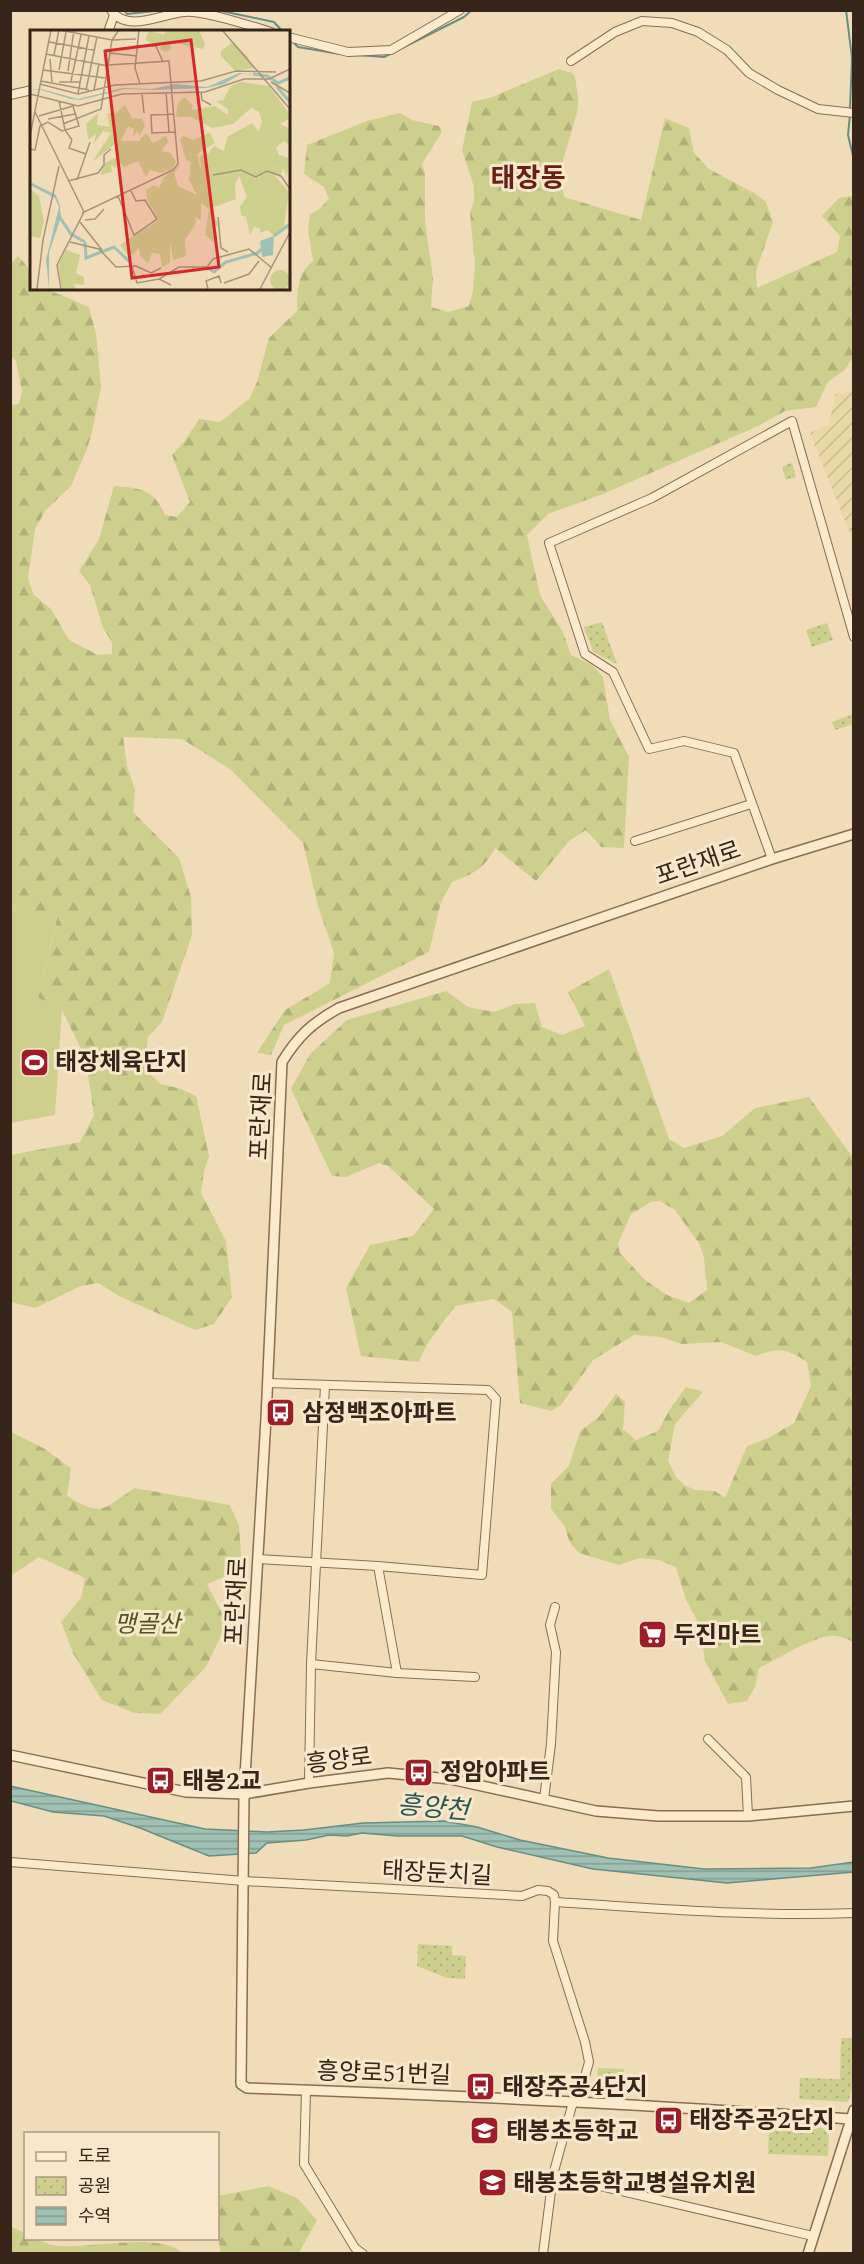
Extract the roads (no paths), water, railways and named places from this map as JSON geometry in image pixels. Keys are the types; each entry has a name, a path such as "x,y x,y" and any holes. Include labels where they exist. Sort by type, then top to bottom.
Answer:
{"street":[{"path":"290,38 348,52 391,50 460,10"},
{"path":"109,30 113,13 133,22 187,11 262,30"},
{"path":"571,61 615,32 633,24 642,21 672,23 698,32 727,50 749,73 778,90 818,109 854,113"},
{"path":"10,95 30,90"},
{"path":"772,859 734,753 684,741 649,749 613,672 585,654 549,543 652,498 792,421 854,637"},
{"path":"635,841 751,804"},
{"name":"포란재로","path":"244,1794 268,1383 282,1062 294,1042 316,1020 339,1008 772,859 854,834"},
{"path":"258,1559 482,1575 496,1399 488,1390 268,1383"},
{"path":"309,1783 315,1563 325,1384"},
{"path":"378,1566 397,1673"},
{"path":"544,1799 551,1744 556,1652 550,1625 555,1607"},
{"path":"311,1664 397,1673 475,1677"},
{"path":"708,1739 746,1777 748,1816"},
{"name":"흥양로","path":"10,1755 186,1792 244,1794 388,1773 450,1779 596,1811 658,1816 748,1816 854,1806"},
{"path":"244,1794 244,1881"},
{"name":"태장둔치길","path":"10,1862 244,1881 522,1896 538,1890 548,1890 554,1895 555,1902 767,1915 854,1913"},
{"name":"흥양로51번길","path":"244,1881 241,2084 247,2088 853,2114"},
{"path":"543,2253 552,2175 573,2102 584,2080 589,2062 585,2042 553,1941 555,1902"},
{"path":"306,2090 304,2164 355,2248 363,2253"},
{"path":"808,2253 853,2114"},
{"path":"552,2175 813,2236"}],"water":[{"path":"10,1786 205,1829 267,1832 363,1823 444,1821 477,1827 520,1840 608,1858 704,1869 811,1868 853,1862 853,1872 727,1883 593,1869 497,1847 462,1836 397,1836 362,1833 267,1843 256,1853 209,1856 104,1816 53,1812 11,1801"}],"waterway":[{"path":"124,10 127,14 163,10"},
{"path":"217,10 274,22 281,30"},
{"path":"358,55 384,57 464,17 472,10"},
{"path":"846,10 852,58 850,109"},
{"path":"292,41 298,47 340,54"},
{"path":"850,115 848,135 854,160"}],"place":[{"name":"태장체육단지","path":"34,1062"},
{"name":"삼정백조아파트","path":"281,1413"},
{"name":"두진마트","path":"652,1635"},
{"name":"정암아파트","path":"419,1772"},
{"name":"태봉2교","path":"161,1781"},
{"name":"태장주공4단지","path":"481,2087"},
{"name":"태장주공2단지","path":"668,2120"},
{"name":"태봉초등학교","path":"485,2131"},
{"name":"태봉초등학교병설유치원","path":"492,2183"}],"district":[{"name":"태장동","path":"528,178"}],"park label":[{"name":"맹골산","path":"147,1624"}],"water label":[{"name":"흥양천","path":"433,1807"}]}
